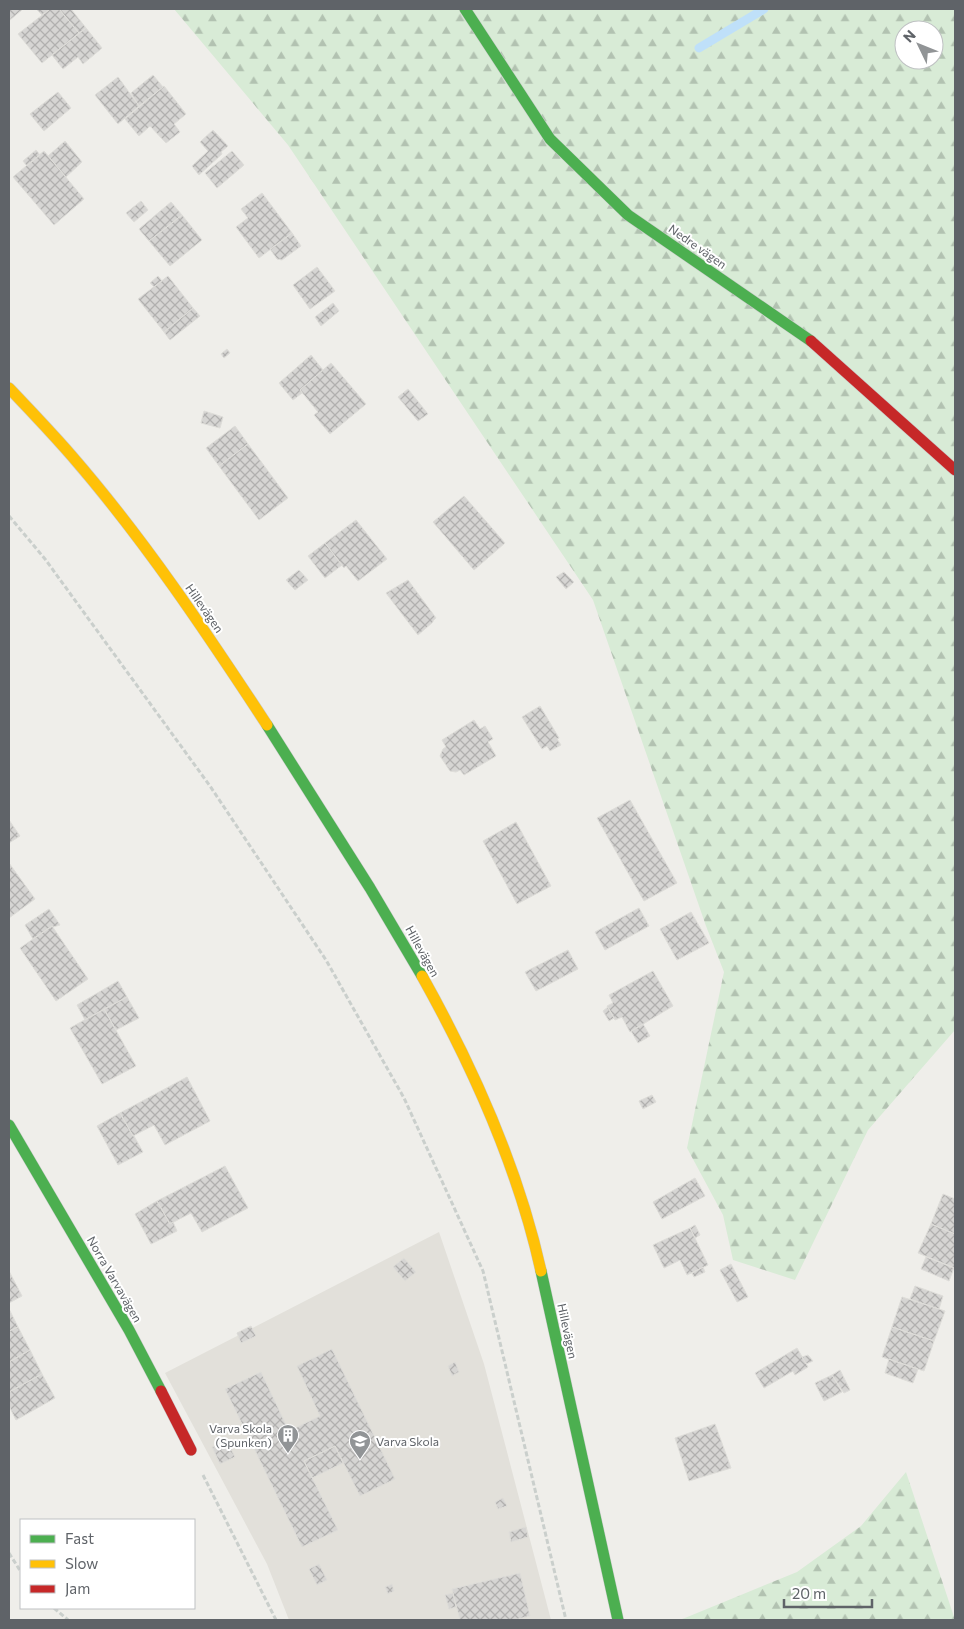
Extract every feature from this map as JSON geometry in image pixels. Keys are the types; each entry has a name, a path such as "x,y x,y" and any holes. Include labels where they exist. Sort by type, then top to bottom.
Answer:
{"street":[{"name":"Nedre vägen","path":"465,9 550,139 628,214 810,340 955,470"},
{"name":"Hillevägen","path":"9,388 79,464 145,548 197,620 275,738 410,953 466,1063 494,1122 512,1169 534,1240 618,1620"},
{"name":"Norra Varvavägen","path":"9,1125 129,1330 191,1450"}],"path":[{"path":"9,516 45,559 210,786 326,960 404,1098 483,1271 566,1620"},
{"path":"191,1450 276,1620"},
{"path":"9,1553 20,1570"},
{"path":"55,1609 68,1620"}],"shaded area":[{"name":"Varva Skola","path":"439,1232 484,1364 551,1620 289,1620 267,1564 165,1373"}],"green space":[{"path":"174,9 955,9 955,1030 868,1130 795,1280 733,1260 723,1215 687,1148 724,972 706,926 593,600 288,145"},
{"path":"906,1472 955,1620 680,1620 797,1572 861,1526"}],"building":[{"path":"9,9 23,9 10,20"},
{"path":"36,9 50,9 42,15"},
{"path":"50,9 59,9 79,33 42,63 18,34"},
{"path":"59,9 71,9 86,28 79,33"},
{"path":"86,28 102,48 83,64 78,57 63,69 52,55"},
{"path":"153,75 163,87 139,106 131,93"},
{"path":"118,77 139,106 118,124 95,95"},
{"path":"164,86 186,114 174,124 180,132 166,143 150,126 139,136 125,119"},
{"path":"58,92 71,108 44,131 30,114"},
{"path":"213,130 228,146 199,175 192,166 208,151 200,142"},
{"path":"65,141 82,162 66,177 48,156"},
{"path":"36,150 40,155 27,166 23,161"},
{"path":"44,151 84,199 54,225 13,177"},
{"path":"232,151 244,165 217,188 205,173"},
{"path":"262,193 292,233 259,258 236,227 248,218 241,209"},
{"path":"141,201 148,210 134,222 126,213"},
{"path":"171,202 182,215 149,241 139,229"},
{"path":"182,215 202,240 170,266 149,241"},
{"path":"292,233 301,246 282,260 277,259 270,249"},
{"path":"317,267 335,291 310,309 293,285"},
{"path":"158,276 162,281 154,287 150,283"},
{"path":"168,276 193,308 164,332 138,299"},
{"path":"333,303 339,311 321,326 315,317"},
{"path":"193,308 200,316 170,340 164,332"},
{"path":"227,349 230,353 224,358 221,354"},
{"path":"311,355 323,370 300,390 302,393 293,400 279,383"},
{"path":"331,363 366,404 330,434 314,415 318,412 300,390"},
{"path":"408,389 428,414 418,421 398,397"},
{"path":"204,411 223,417 220,428 201,423"},
{"path":"235,426 248,444 219,466 206,448"},
{"path":"248,444 288,498 259,520 219,466"},
{"path":"464,496 505,543 474,570 433,522"},
{"path":"356,520 387,559 358,581 346,566 344,568 325,543"},
{"path":"325,543 342,565 325,578 308,556"},
{"path":"299,570 308,580 295,590 286,580"},
{"path":"564,572 574,582 566,589 556,577"},
{"path":"408,580 436,618 418,635 386,593"},
{"path":"540,706 559,738 557,739 561,745 550,751 547,746 542,749 522,717"},
{"path":"474,720 480,729 485,726 493,739 488,742 496,756 464,775 460,770 456,772 450,771 440,756 446,747 442,740"},
{"path":"630,800 677,883 644,901 597,818"},
{"path":"9,820 20,836 9,843"},
{"path":"516,822 551,886 517,904 483,841"},
{"path":"9,863 35,899 9,918"},
{"path":"639,908 649,926 605,950 595,932"},
{"path":"49,909 60,925 52,926 33,939 25,925"},
{"path":"691,912 709,943 677,960 660,929"},
{"path":"52,926 88,979 56,1001 20,948"},
{"path":"568,950 578,969 536,991 525,972"},
{"path":"653,971 673,1006 630,1032 622,1017 615,1020 607,1006 613,1003 609,995"},
{"path":"118,981 127,997 85,1020 77,1005"},
{"path":"127,997 139,1018 116,1030 104,1009"},
{"path":"608,1007 614,1018 609,1021 603,1011"},
{"path":"104,1009 136,1066 102,1084 70,1028"},
{"path":"643,1024 650,1036 638,1043 631,1031"},
{"path":"187,1077 210,1121 165,1145 154,1125 133,1136 120,1113"},
{"path":"652,1095 656,1102 643,1109 639,1101"},
{"path":"120,1113 143,1152 118,1165 97,1126"},
{"path":"225,1166 248,1208 202,1232 191,1213 170,1224 157,1201"},
{"path":"695,1178 705,1196 662,1219 653,1202"},
{"path":"943,1194 955,1199 955,1234 931,1224"},
{"path":"157,1201 170,1224 173,1222 177,1231 151,1244 135,1214"},
{"path":"931,1224 955,1234 955,1268 918,1253"},
{"path":"695,1225 700,1235 695,1238 690,1228"},
{"path":"690,1228 708,1265 687,1275 680,1260 664,1268 653,1245"},
{"path":"926,1257 954,1268 949,1281 921,1269"},
{"path":"404,1258 416,1272 405,1281 393,1267"},
{"path":"731,1264 748,1297 737,1302 720,1270"},
{"path":"703,1267 705,1272 694,1277 692,1273"},
{"path":"9,1271 22,1296 9,1303"},
{"path":"915,1286 943,1296 939,1309 910,1299"},
{"path":"902,1297 945,1311 934,1341 892,1327"},
{"path":"9,1309 18,1327 9,1331"},
{"path":"251,1326 256,1336 241,1343 237,1333"},
{"path":"18,1327 30,1350 9,1362 9,1331"},
{"path":"892,1327 934,1341 924,1371 882,1357"},
{"path":"797,1348 808,1367 795,1375 793,1371 764,1388 755,1373"},
{"name":"Varva Skola (Spunken)","path":"332,1349 395,1479 360,1496 335,1446 304,1461 338,1530 302,1547 225,1389 261,1372 289,1431 320,1416 297,1366"},
{"path":"30,1350 42,1374 9,1392 9,1362"},
{"path":"808,1355 813,1361 806,1364 802,1357"},
{"path":"889,1359 918,1369 913,1383 885,1373"},
{"path":"455,1362 459,1372 452,1376 448,1366"},
{"path":"840,1370 850,1390 844,1393 832,1375"},
{"path":"42,1374 55,1398 16,1420 9,1406 9,1392"},
{"path":"832,1375 842,1392 824,1401 815,1383"},
{"path":"715,1424 731,1468 689,1481 675,1438"},
{"path":"227,1441 235,1457 220,1464 212,1447"},
{"path":"335,1446 343,1463 312,1478 304,1461"},
{"path":"503,1498 507,1506 498,1509 495,1502"},
{"path":"526,1527 528,1537 511,1542 509,1532"},
{"path":"319,1564 327,1580 317,1585 309,1569"},
{"path":"520,1573 530,1616 514,1620 460,1620 452,1589"},
{"path":"392,1584 394,1591 388,1594 385,1587"},
{"path":"453,1593 456,1607 449,1609 445,1595"}],"waterway":[{"path":"699,48 764,9"}],"traffic: fast":[{"path":"465,9 550,139 628,215 811,341"},
{"path":"267,725 370,888 422,976"},
{"path":"9,1125 129,1330 161,1391"},
{"path":"541,1271 618,1620"}],"traffic: slow":[{"path":"9,388 71,455 124,520 197,621 267,725"},
{"path":"422,976 459,1047 507,1156 520,1194 541,1271"}],"traffic: jam":[{"path":"811,341 955,470"},
{"path":"161,1391 191,1450"}],"place":[{"name":"Varva Skola (Spunken)","path":"288,1454"},
{"name":"Varva Skola","path":"360,1460"}]}
